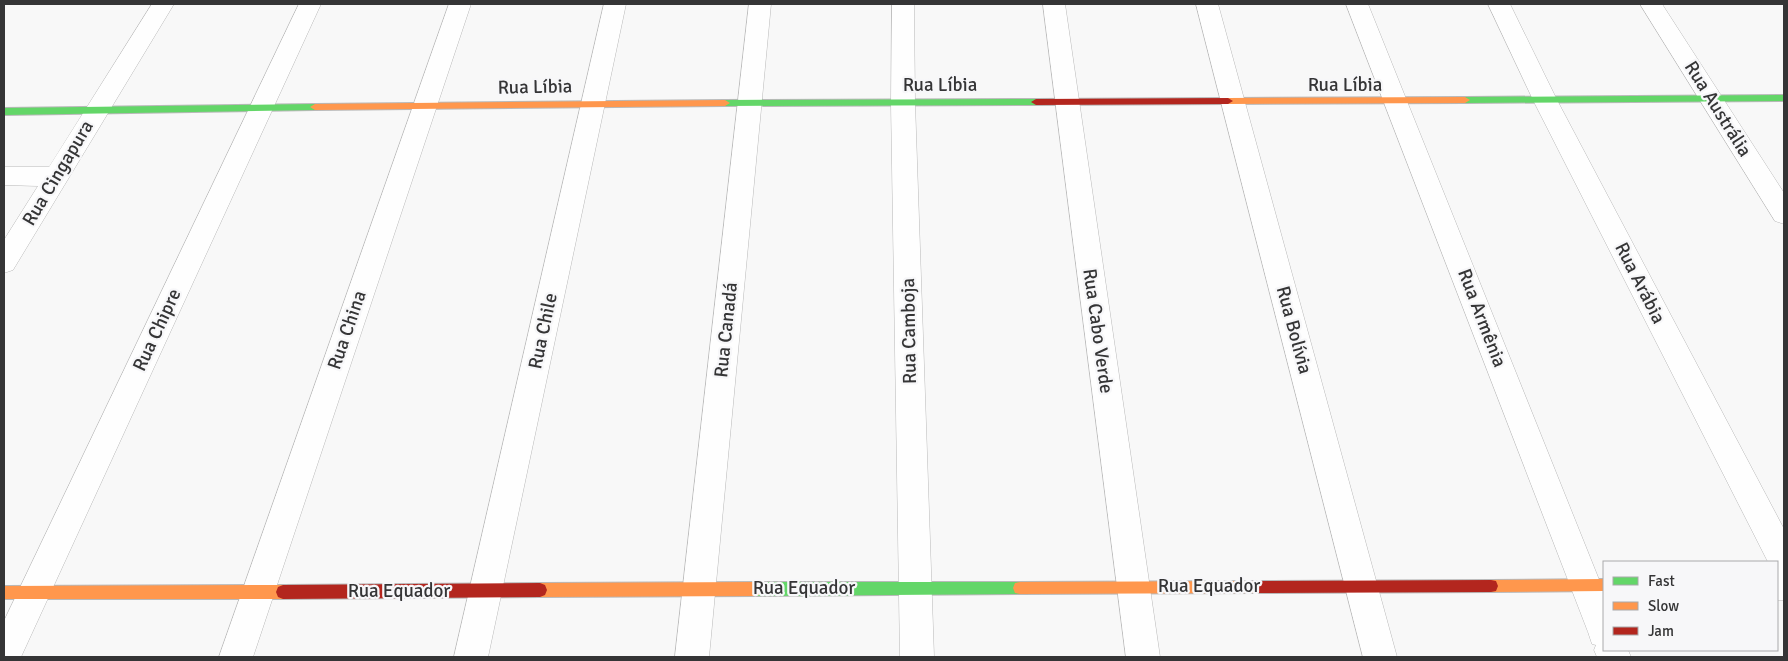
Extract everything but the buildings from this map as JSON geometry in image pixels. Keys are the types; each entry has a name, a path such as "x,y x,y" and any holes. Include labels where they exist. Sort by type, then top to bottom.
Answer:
{"street":[{"name":"Rua Cingapura","path":"4,262 163,4"},
{"name":"Rua Chipre","path":"4,657 310,4"},
{"name":"Rua China","path":"236,657 460,4"},
{"name":"Rua Chile","path":"471,657 615,4"},
{"name":"Rua Canadá","path":"692,657 760,4"},
{"name":"Rua Camboja","path":"903,4 903,103 917,657"},
{"name":"Rua Cabo Verde","path":"1054,4 1143,657"},
{"name":"Rua Bolívia","path":"1207,4 1380,657"},
{"name":"Rua Armênia","path":"1357,4 1595,585 1603,627"},
{"name":"Rua Arábia","path":"1499,4 1545,100 1784,561"},
{"name":"Rua Austrália","path":"1652,4 1784,214"},
{"name":"Rua Líbia","path":"97,110 593,104 1397,102 1784,98"},
{"name":"Rua Cingapura","path":"4,112 97,110"},
{"path":"4,176 56,177"},
{"name":"Rua Equador","path":"4,593 1595,585"}],"traffic: fast":[{"path":"1465,100 1784,98"},
{"path":"725,103 1036,102"},
{"path":"4,112 315,107"},
{"path":"756,589 1020,588"}],"traffic: slow":[{"path":"1228,101 1465,100"},
{"path":"315,107 725,103"},
{"path":"1491,586 1603,585"},
{"path":"1020,588 1257,587"},
{"path":"540,590 756,589"},
{"path":"4,593 283,592"}],"traffic: jam":[{"path":"1036,102 1228,101"},
{"path":"1257,587 1491,586"},
{"path":"283,592 540,590"}]}
